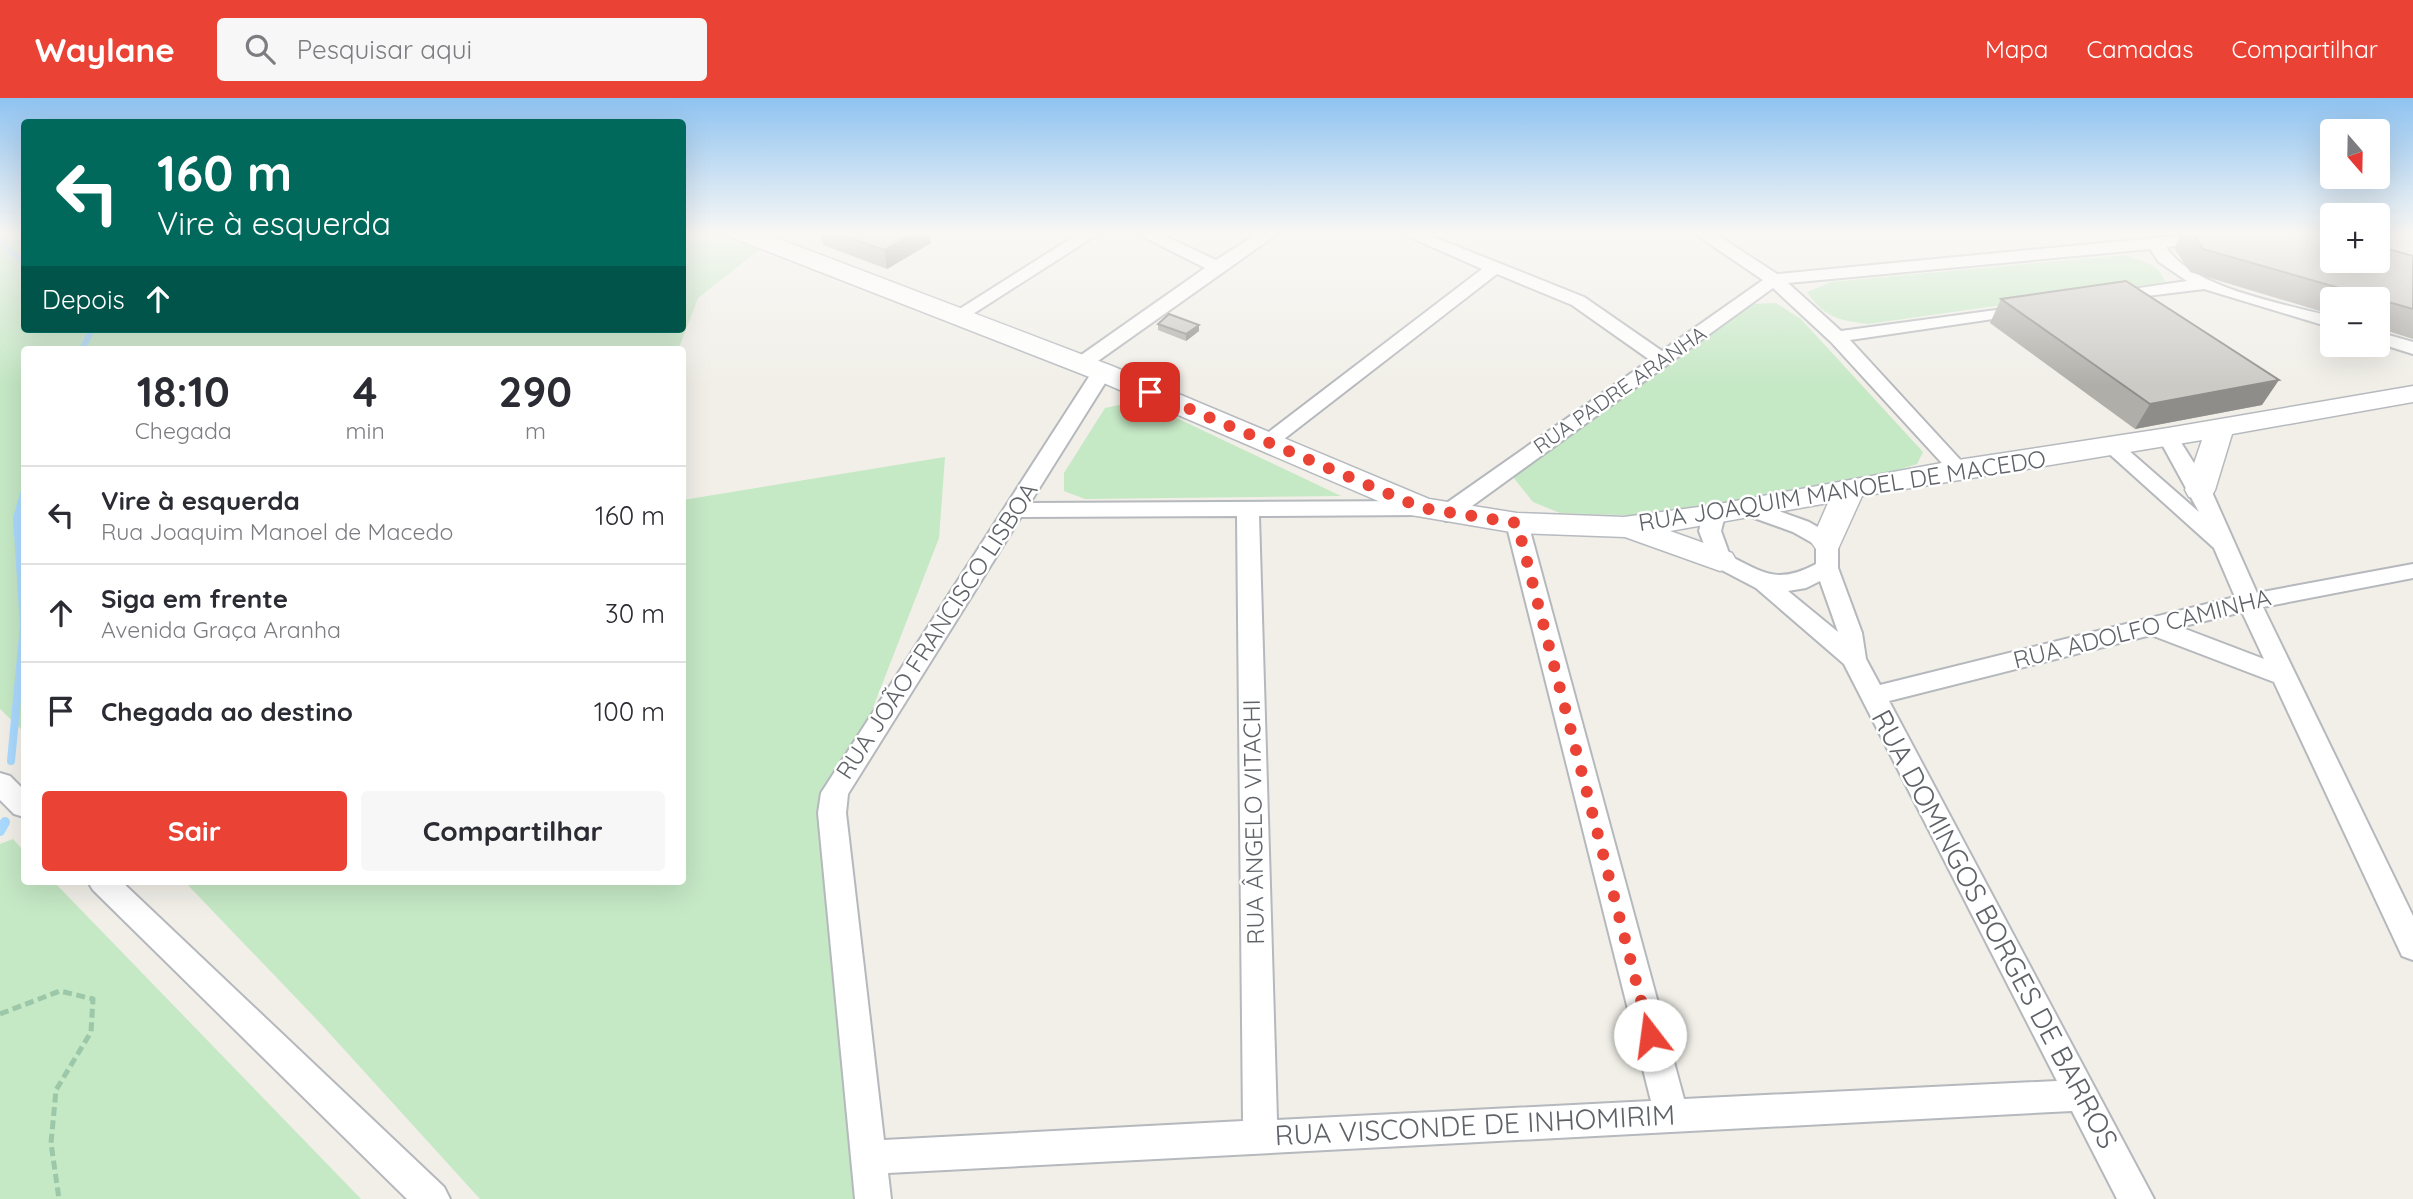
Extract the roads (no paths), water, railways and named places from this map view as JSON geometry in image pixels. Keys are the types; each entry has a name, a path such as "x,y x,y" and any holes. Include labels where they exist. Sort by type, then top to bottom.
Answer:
{"street":[{"path":"875,283 1092,368 1434,511"},
{"path":"959,315 1010,283"},
{"path":"1092,368 1197,283"},
{"path":"1268,442 1474,283"},
{"path":"1533,283 1578,301 1662,360"},
{"name":"RUA PADRE ARANHA","path":"1434,511 1662,360 1769,283"},
{"path":"1780,283 1835,337 1958,469"},
{"path":"2095,300 2205,284 2320,319"},
{"path":"1835,337 2040,308"},
{"path":"2390,341 2413,348"},
{"name":"RUA JOÃO FRANCISCO LISBOA","path":"873,1199 832,803 839,784 1014,510 1092,368"},
{"name":"RUA JOAQUIM MANOEL DE MACEDO","path":"1014,510 1434,511 1517,523 1624,527 1751,509 1958,469 2168,438 2413,394"},
{"path":"2200,490 2220,428"},
{"path":"2168,438 2200,490 2249,601 2413,947"},
{"path":"2112,446 2224,547"},
{"path":"1764,583 1798,583 1827,555 1849,490"},
{"name":"RUA ÂNGELO VITACHI","path":"1248,509 1260,1136"},
{"path":"1751,509 1801,527 1827,555"},
{"path":"1714,515 1710,531 1720,560"},
{"path":"1517,523 1671,1115"},
{"path":"1624,527 1720,560"},
{"name":"RUA DOMINGOS BORGES DE BARROS","path":"1827,555 1850,633 1854,659 2136,1199"},
{"name":"RUA DOMINGOS BORGES DE BARROS","path":"1720,560 1764,583 1854,659"},
{"name":"RUA ADOLFO CAMINHA","path":"1874,696 2249,601 2413,571"},
{"path":"2152,626 2284,676"},
{"path":"0,783 21,803"},
{"path":"106,885 432,1199"},
{"name":"RUA VISCONDE DE INHOMIRIM","path":"869,1157 2081,1095"}],"waterway":[{"path":"84,346 90,333"},
{"path":"21,504 17,518 21,580"},
{"path":"11,761 21,657"},
{"path":"0,831 5,822"}]}
